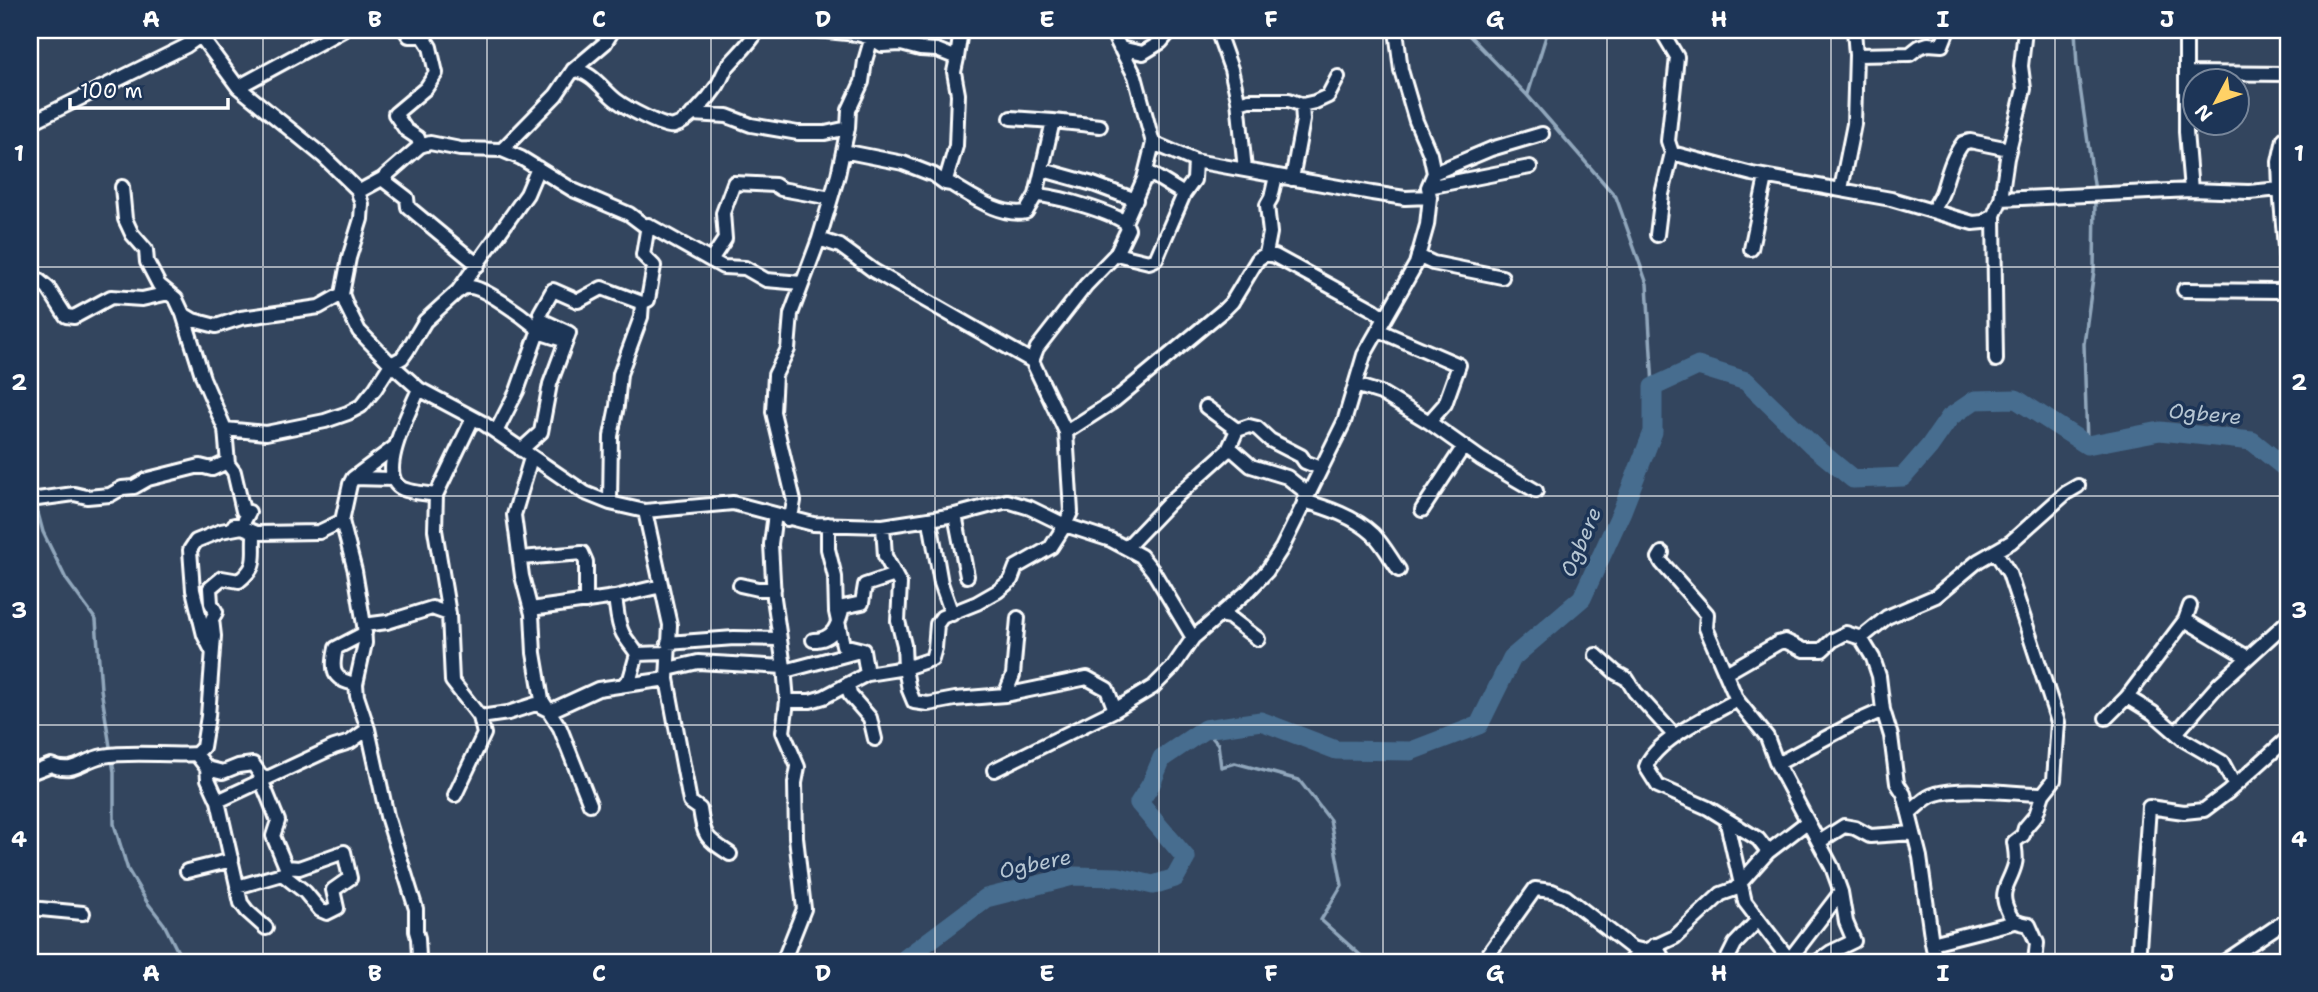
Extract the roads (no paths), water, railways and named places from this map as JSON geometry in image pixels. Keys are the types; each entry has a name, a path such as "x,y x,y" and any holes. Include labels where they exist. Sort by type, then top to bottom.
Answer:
{"street":[{"path":"405,30 409,36 423,36 430,47 436,73 426,88 395,114 406,130 418,138 419,146"},
{"path":"502,150 556,95 573,70 605,43 612,30"},
{"path":"573,70 588,75 618,101 667,126 676,126 703,105 719,84 726,68 750,44 758,30"},
{"path":"817,30 872,34"},
{"path":"945,183 956,146 958,94 954,72 961,30"},
{"path":"1031,355 1086,285 1116,254 1122,222 1136,200 1153,143 1135,76 1111,30"},
{"path":"1121,48 1143,53 1161,42 1171,30"},
{"path":"994,770 1115,710 1153,688 1173,667 1193,638 1267,571 1282,548 1344,422 1364,355 1416,264 1427,225 1429,192 1434,173 1401,70 1396,30"},
{"path":"1657,236 1662,194 1672,153 1668,141 1677,57 1661,30"},
{"path":"1842,189 1854,124 1854,30"},
{"path":"1856,55 1910,54 1928,44 1942,45 1948,30"},
{"path":"1996,360 1994,215 2001,199 2009,149 2024,89 2021,66 2025,30"},
{"path":"2186,30 2186,66"},
{"path":"1221,31 1239,103 1245,170"},
{"path":"238,87 336,32"},
{"path":"30,123 186,46 198,33 238,87 323,156 358,192 362,204 361,219 342,294 359,331 391,365 419,389 496,432 585,493 610,503 645,511 733,503 813,524 883,526 955,515 1007,501 1030,508 1065,525 1111,540 1141,556 1153,571 1193,638"},
{"path":"872,34 882,46 901,44 937,50 957,58"},
{"path":"781,516 792,512 794,502 773,412 775,375 788,349 791,314 831,198 848,128 849,110 862,82 872,34"},
{"path":"2252,74 2288,74"},
{"path":"1239,103 1277,99 1302,105 1328,96 1338,78"},
{"path":"1292,179 1303,120 1302,105"},
{"path":"692,114 727,116 751,125 798,132 825,133 848,128"},
{"path":"1012,118 1100,126"},
{"path":"843,151 902,163 934,175 987,204 1011,213 1026,212 1043,170 1053,121"},
{"path":"1434,173 1491,149 1542,134"},
{"path":"2184,290 2281,291 2288,283 2284,189 2279,162 2284,139 2288,135"},
{"path":"2186,136 2191,190"},
{"path":"1932,211 1943,192 1956,151 1962,143 1970,141 2009,149"},
{"path":"358,192 382,179 419,146 437,142 460,149 502,150 538,167 573,190 629,214 645,226 648,225 723,267 745,268 766,280 801,283"},
{"path":"1153,143 1195,161 1405,198 1530,167"},
{"path":"1672,153 1766,177 1842,189 1973,223 1984,222 1994,215"},
{"path":"1116,254 1149,262 1156,259 1184,194 1194,180 1195,161"},
{"path":"225,429 266,433 348,414 360,406 391,365 402,358 425,321 458,291 478,265 527,194 538,167"},
{"path":"1043,170 1094,184 1136,200"},
{"path":"1144,179 1153,175 1184,194"},
{"path":"1066,432 1114,401 1232,302 1258,259 1266,254 1270,233 1267,205 1276,176"},
{"path":"1751,249 1766,177"},
{"path":"382,179 407,198 408,207 418,217 478,265"},
{"path":"711,260 725,239 723,213 734,183 775,185 781,189 831,198"},
{"path":"122,187 125,219 132,234 146,250 147,262 159,285 176,299 183,314 203,378 225,429 228,464 234,472 243,511 249,512 242,525 235,524 196,541 190,550 192,590 204,635 213,651"},
{"path":"2001,199 2191,190 2249,192 2284,189"},
{"path":"1035,195 1050,196 1122,222"},
{"path":"590,803 560,728 543,705 534,653 531,609 522,576 514,515 526,454 541,432 550,384 569,333 541,320 540,313 553,290 578,301 602,288 642,303 648,300 654,266 643,255 648,225"},
{"path":"787,701 817,699 867,674 905,668 932,659 937,624 942,617 998,591 1010,580 1016,567 1051,547 1072,512 1066,432 1031,355 874,271 840,246 819,239"},
{"path":"1266,254 1286,262 1374,310 1381,324 1459,365 1445,404 1429,422"},
{"path":"1418,256 1433,263 1502,277"},
{"path":"30,273 48,288 66,316 74,317 111,297 142,299 169,293"},
{"path":"458,291 466,286 474,287 507,305 536,327 538,332 517,391 496,432"},
{"path":"183,314 193,320 216,326 241,318 319,307 342,294"},
{"path":"610,503 611,436 620,374 641,317 642,303"},
{"path":"538,332 566,341"},
{"path":"1355,385 1381,393 1429,422 1481,459 1536,491"},
{"path":"419,389 396,446 391,468 393,479 402,489 436,495"},
{"path":"1206,407 1237,430"},
{"path":"455,794 484,734 480,717 452,681 449,614 435,530 436,495 473,418"},
{"path":"1126,548 1169,503 1228,450 1237,430 1249,426 1257,428 1270,440 1320,468"},
{"path":"396,446 353,478 342,521 355,571 365,629 365,643 356,684 357,696 368,729 387,816 416,909 421,962"},
{"path":"1422,510 1464,446"},
{"path":"1228,450 1234,451 1251,466 1287,477 1306,497 1358,523 1373,535 1399,570"},
{"path":"30,500 75,494 87,497 110,495 148,479 200,466 212,469 228,464"},
{"path":"353,478 393,479"},
{"path":"1861,638 1888,617 1937,596 1978,561 2011,542 2066,493 2078,486"},
{"path":"645,511 670,625 667,674 690,802 699,809 703,832 709,840 730,854"},
{"path":"955,515 967,576"},
{"path":"781,516 771,544 787,701 783,732 798,767 795,783 796,837 804,909 783,962"},
{"path":"930,520 941,583 952,614"},
{"path":"221,531 242,527 257,533 319,532 342,521"},
{"path":"828,524 828,549 835,577 844,645 863,650"},
{"path":"883,526 885,556 900,584 898,621 904,645 909,690 914,702 928,704 1005,695 1087,678 1107,689 1115,710"},
{"path":"30,773 51,765 60,769 71,769 100,756 196,754 203,747 213,651 212,619 216,612 211,603 210,588 222,578 239,581 249,573 253,567 254,537 257,533"},
{"path":"1995,551 2009,573 2058,722 2054,780 2043,794 2036,815 2025,828 2023,835 2014,842 2016,863 2006,884 2003,900 2015,922"},
{"path":"521,558 582,553 586,562 586,602"},
{"path":"1662,553 1659,558 1662,563 1707,614 1706,628 1737,700 1767,737 1777,764 1832,867 1841,892 1846,922 1854,941 1818,962"},
{"path":"813,640 822,640 835,630 843,607 862,603 865,585 895,575"},
{"path":"740,585 774,589"},
{"path":"531,609 615,597 661,586"},
{"path":"615,597 623,635 631,642 637,654 630,679 625,683"},
{"path":"2106,718 2127,697 2185,620 2190,606"},
{"path":"356,684 343,681 337,676 333,668 336,648 365,629 432,608 449,614"},
{"path":"1219,615 1229,617 1258,639"},
{"path":"1005,695 1013,675 1018,618"},
{"path":"2185,620 2247,657"},
{"path":"2176,733 2219,684 2288,621"},
{"path":"1726,673 1785,641 1804,650 1822,650 1846,633 1861,638 1873,658 1879,676 1897,783 1904,794 1920,857 1936,962"},
{"path":"637,654 734,638 779,639"},
{"path":"480,717 543,705 598,689 667,674 698,662 784,669 863,650"},
{"path":"863,650 867,674"},
{"path":"1596,655 1627,679 1674,736"},
{"path":"848,684 850,695 870,718 875,739"},
{"path":"2127,697 2222,762 2235,786"},
{"path":"1737,700 1674,736 1649,759 1646,767 1658,786 1708,808 1758,839 1768,852"},
{"path":"1777,764 1883,710"},
{"path":"218,801 334,747 351,743 368,729"},
{"path":"2138,962 2149,807 2183,812 2204,810 2288,738"},
{"path":"196,754 206,768 218,801 241,903 266,928"},
{"path":"206,768 223,772 253,764 263,781 278,821 273,836 286,867 299,869 344,852 350,878 333,890 337,908 327,913 320,910 305,892 282,874 237,887"},
{"path":"1909,813 1933,794 1960,791 2043,794"},
{"path":"1726,819 1745,902 1790,961 1841,892"},
{"path":"1629,962 1650,948 1675,937 1721,894 1735,889 1768,852 1807,822"},
{"path":"1819,842 1844,826 1870,836 1914,833"},
{"path":"187,871 232,860"},
{"path":"1483,962 1535,889 1552,891 1566,897 1632,948 1650,948 1665,962"},
{"path":"30,908 83,913"},
{"path":"2224,962 2288,919"},
{"path":"1726,962 1734,944 1758,920"},
{"path":"1932,943 2015,922 2029,925 2037,943 2035,962"}],"waterway":[{"path":"1464,30 1527,95 1616,197 1647,284 1653,387"},
{"path":"1528,94 1548,30"},
{"path":"2075,30 2077,66 2095,191"},
{"path":"2087,445 2084,344 2094,271 2095,198"},
{"name":"Ogbere","path":"904,962 986,898 1073,876 1119,877 1153,885 1175,878 1186,858 1139,803 1162,758 1205,729 1261,721 1336,750 1411,751 1479,725 1512,658 1582,598 1622,511 1653,432 1653,387 1698,366 1746,381 1812,445 1853,479 1903,477 1950,417 1975,400 2016,399 2087,445 2160,431 2252,441 2288,470"},
{"path":"30,483 43,532 66,579 96,620 101,689 114,772 114,824 128,870 164,924 183,962"},
{"path":"1205,729 1218,744 1221,767 1235,763 1299,780 1330,820 1342,885 1321,920 1368,962"}]}
